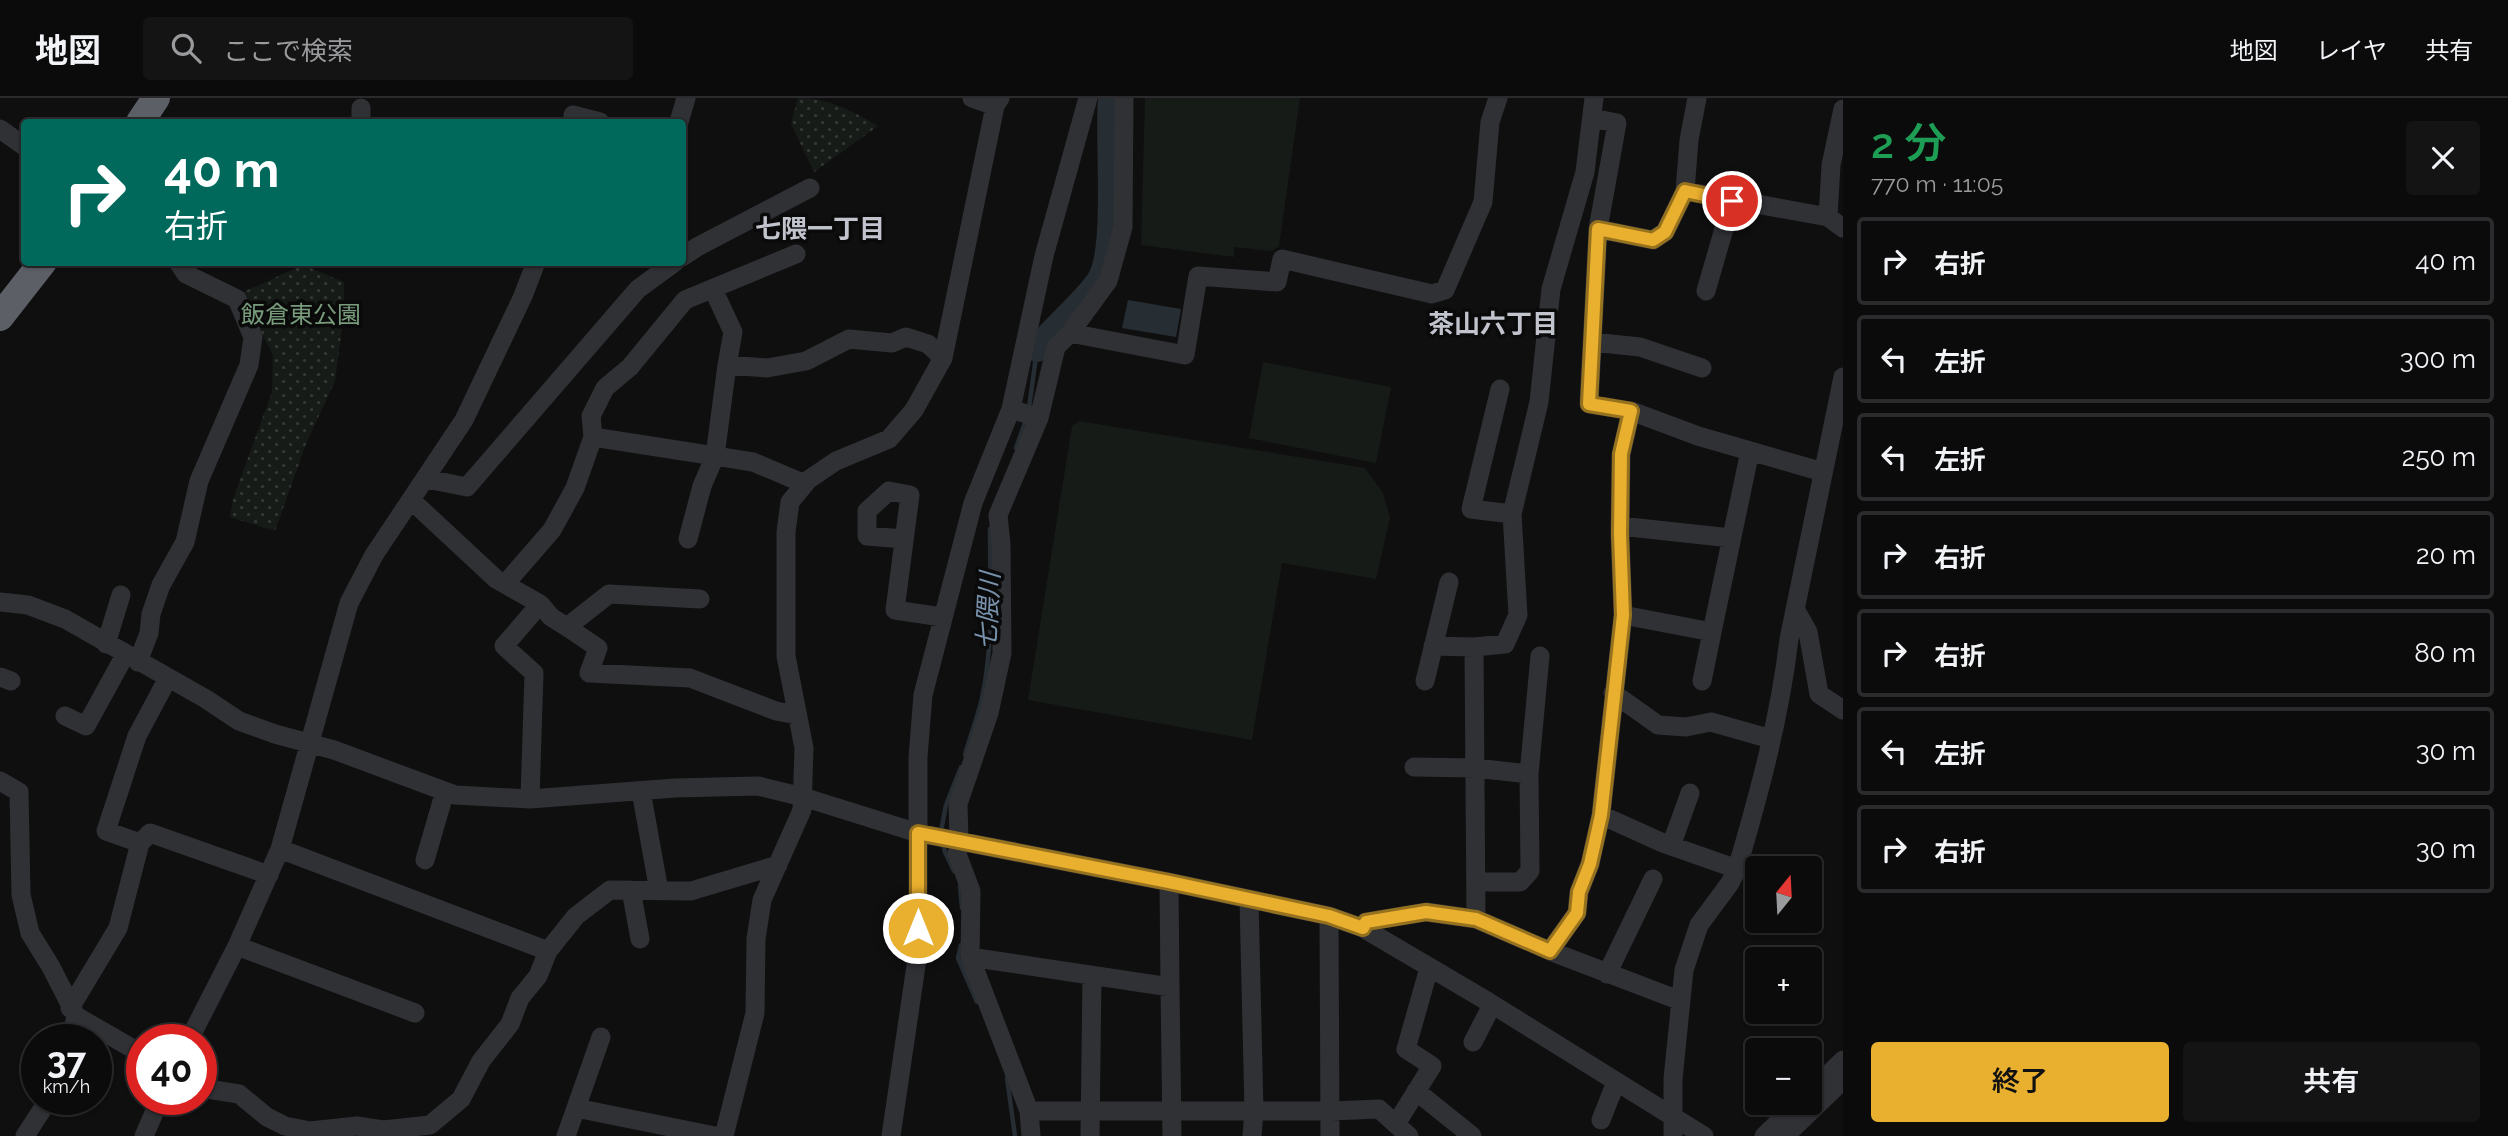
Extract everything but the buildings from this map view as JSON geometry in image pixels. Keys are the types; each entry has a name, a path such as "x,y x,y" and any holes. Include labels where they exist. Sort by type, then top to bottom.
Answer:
{"highway":[{"path":"142,119 156,98"},
{"path":"0,317 40,266"}],"street":[{"path":"680,119 686,98"},
{"path":"724,1136 755,1013 755,939 761,900 802,810 804,748 786,656 786,532 790,502 805,484 836,461 889,439 914,410 943,358 997,102 972,98"},
{"path":"1031,1136 1029,1111 970,957 971,891 957,854 955,840 958,804 989,713 1002,653 1001,544 998,515 1025,414 1044,257 1088,98"},
{"path":"891,1136 918,952 923,834 918,757 923,695 973,503 1025,414 1056,347 1070,333 1108,281 1123,227 1124,98"},
{"path":"1070,333 1185,355 1198,276 1277,282 1282,260 1432,294 1444,290 1483,202 1490,122 1498,98"},
{"path":"1598,229 1653,240 1665,232 1685,191 1689,139 1697,98"},
{"path":"1433,646 1474,647 1505,644 1518,615 1511,514 1539,402 1551,289 1585,172 1593,108 1617,122 1598,229 1589,404 1631,411 1698,436 1823,472"},
{"path":"1685,191 1836,222 1831,165 1843,109"},
{"path":"573,112 592,119"},
{"path":"0,129 21,144"},
{"path":"686,254 810,188"},
{"path":"1706,291 1732,201"},
{"path":"505,584 552,530 575,488 593,437 590,416 605,388 631,367 685,300 796,254"},
{"path":"65,716 86,726 149,633 151,614 161,585 185,542 199,481 249,365 253,337 237,299 186,274 181,266"},
{"path":"197,1024 237,946 280,849 349,603 374,555 464,420 534,266"},
{"path":"427,479 467,487 638,289 670,266"},
{"path":"688,539 702,486 715,456 733,332 713,289"},
{"path":"727,365 767,368 806,361 849,339 892,343 906,337 928,344 943,358"},
{"path":"1592,342 1640,347 1702,368"},
{"path":"1673,1136 1672,1114 1684,970 1699,925 1737,869 1784,681 1795,609 1823,472 1839,418 1843,377"},
{"path":"1500,389 1471,509 1511,514"},
{"path":"1550,951 1577,913 1579,892 1590,864 1601,815 1623,615 1621,454 1631,411"},
{"path":"593,437 753,462 805,484"},
{"path":"1702,681 1750,452"},
{"path":"411,500 496,579 540,604 551,617 598,648 589,673 690,678 776,711 797,715"},
{"path":"1620,526 1731,538"},
{"path":"904,539 895,610 942,618"},
{"path":"1424,681 1449,582"},
{"path":"567,627 609,594 700,599"},
{"path":"107,644 121,595"},
{"path":"0,601 27,605 65,620 206,699 239,721 311,743 455,795 530,799 641,790 758,786 923,834 1329,916 1363,928 1492,1004 1704,1136"},
{"path":"530,799 534,673 504,646 540,604"},
{"path":"1795,609 1808,632 1819,694 1843,710"},
{"path":"1623,615 1712,632"},
{"path":"1474,647 1476,919"},
{"path":"1476,882 1520,882 1530,871 1529,774 1540,656"},
{"path":"140,843 106,831 137,736 168,678"},
{"path":"1613,693 1658,725 1686,727 1711,722 1771,739"},
{"path":"1414,767 1475,768 1529,774"},
{"path":"0,781 19,792 21,895 30,933 51,967 73,1012 126,1044"},
{"path":"641,790 659,891"},
{"path":"425,860 445,791"},
{"path":"1667,845 1690,793"},
{"path":"1601,815 1667,845 1737,869"},
{"path":"72,1024 73,1012 118,928 140,843 150,833 269,875"},
{"path":"280,849 548,951"},
{"path":"217,1091 239,1094 267,1117 285,1126 310,1131 357,1126 383,1130 430,1125 461,1099 481,1061 510,1024 520,998 538,976 548,951 576,916 610,890 691,891 778,865"},
{"path":"1607,974 1653,879"},
{"path":"1169,882 1172,1136"},
{"path":"631,890 640,939"},
{"path":"1249,900 1254,1111 1252,1136"},
{"path":"1363,928 1366,922 1426,912 1476,919 1607,974 1681,1001"},
{"path":"1329,916 1330,1136"},
{"path":"237,946 415,1013"},
{"path":"970,957 1170,987"},
{"path":"1029,1111 1379,1109 1403,1130 1416,1091 1432,1066 1406,1049 1429,968"},
{"path":"1090,1136 1092,975"},
{"path":"1473,1042 1492,1004"},
{"path":"566,1136 601,1037"},
{"path":"1822,1080 1843,1060"},
{"path":"1785,1136 1843,1080"},
{"path":"1601,1120 1616,1082"},
{"path":"1416,1091 1472,1136"},
{"path":"576,1108 715,1136"},
{"path":"25,1136 39,1115"},
{"path":"144,1136 153,1115"},
{"path":"1763,1136 1785,1115"}],"green space":[{"path":"798,98 830,103 878,126 814,172 791,124"},
{"path":"1145,98 1300,98 1279,246 1272,251 1234,247 1234,257 1141,245"},
{"name":"飯倉東公園","path":"301,266 344,282 344,313 335,381 306,444 275,531 230,517 233,499 272,392 273,355 241,293"},
{"path":"1263,362 1391,387 1376,463 1249,438"},
{"path":"1079,421 1365,468 1383,493 1390,518 1376,579 1282,563 1252,740 1028,700 1072,426"}],"shaded area":[{"path":"1128,300 1181,309 1176,337 1122,328"}],"waterway":[{"name":"七隈川","path":"1037,349 1092,290 1105,266 1111,221 1111,98"},
{"name":"七隈川","path":"1029,408 1037,349"},
{"name":"七隈川","path":"1016,448 1026,420"},
{"name":"七隈川","path":"965,755 986,677 990,614 990,529"},
{"name":"七隈川","path":"941,831 946,805 961,767"},
{"name":"七隈川","path":"943,844 954,871"},
{"name":"七隈川","path":"960,886 962,908"},
{"name":"七隈川","path":"961,945 958,958 977,1002"},
{"name":"七隈川","path":"1007,1078 1015,1136"}],"district":[{"name":"七隈一丁目","path":"820,229"},
{"name":"茶山六丁目","path":"1493,324"}],"route":[{"path":"918,928 918,833 1329,916 1363,928 1366,922 1426,912 1476,919 1550,951 1577,913 1579,892 1590,864 1601,815 1623,615 1621,454 1631,411 1589,404 1598,229 1653,240 1665,232 1685,191 1732,201"}]}
